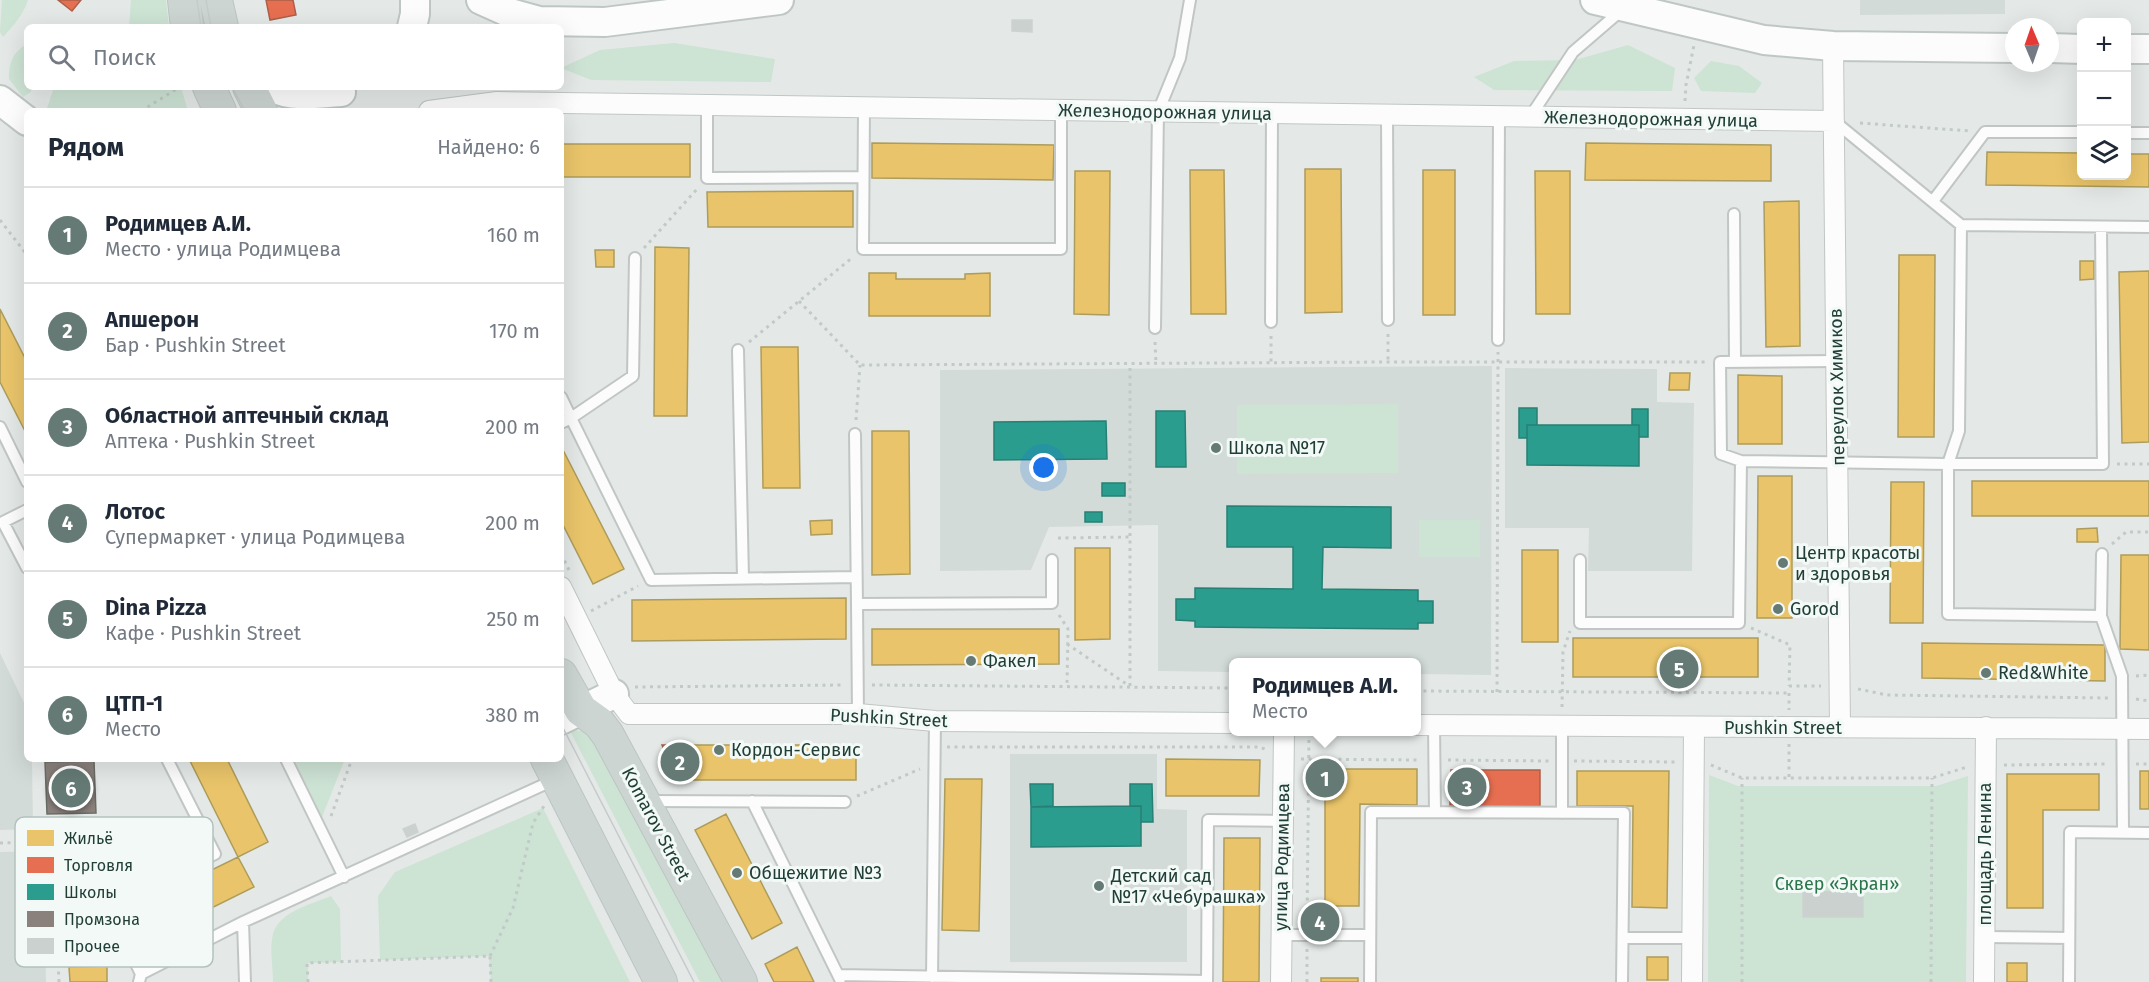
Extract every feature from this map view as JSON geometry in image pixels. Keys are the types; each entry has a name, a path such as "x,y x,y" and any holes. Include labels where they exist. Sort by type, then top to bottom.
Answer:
{"main road":[{"path":"184,0 188,24"},
{"path":"216,0 221,24"},
{"path":"413,24 415,0"},
{"path":"481,0 510,13 526,24 605,22 780,0"},
{"path":"1595,0 1764,39 1833,46 2005,48"},
{"path":"2059,48 2077,49"},
{"path":"2131,49 2149,49"},
{"path":"204,90 207,108"},
{"path":"210,90 219,108"},
{"path":"250,90 260,108"},
{"path":"277,90 309,95 339,90"},
{"path":"316,108 344,90"},
{"name":"Komarov Street","path":"564,687 571,715 599,723 644,801 741,982"},
{"path":"571,715 621,691"},
{"path":"551,779 661,982"}],"street":[{"name":"переулок Химиков","path":"1833,46 1840,727"},
{"name":"Железнодорожная улица","path":"479,108 707,106 1834,121"},
{"path":"566,580 621,691"},
{"name":"Pushkin Street","path":"621,691 629,714 858,714 935,721 1229,723"},
{"name":"Pushkin Street","path":"1425,725 2149,729"},
{"name":"площадь Ленина","path":"1984,982 1986,727"},
{"path":"1692,982 1694,728"},
{"name":"улица Родимцева","path":"1281,982 1284,736"}],"lane":[{"path":"1155,328 1158,112 1180,58 1190,0"},
{"path":"1530,117 1573,52 1626,7"},
{"path":"707,106 707,178 863,177"},
{"path":"864,109 863,249 1061,249 1061,111"},
{"path":"1271,322 1272,114"},
{"path":"1387,115 1388,320"},
{"path":"1498,340 1499,116"},
{"path":"1834,121 1961,225 2149,227"},
{"path":"1933,201 1985,132 2077,132"},
{"path":"2131,133 2149,133"},
{"path":"1734,214 1735,362"},
{"path":"1961,225 1959,431 1948,464 1948,614 2101,616"},
{"path":"1837,361 1720,362 1720,454 1741,462 2103,464 2101,226"},
{"path":"635,258 633,376 566,420 651,580 856,577"},
{"path":"738,350 742,578"},
{"path":"0,427 24,476"},
{"path":"855,434 858,714"},
{"path":"1580,560 1580,623 1739,623 1741,462"},
{"path":"24,512 3,522 24,562"},
{"path":"2102,554 2101,616 2122,676 2123,833"},
{"path":"857,604 1052,603 1052,560"},
{"path":"932,977 935,721"},
{"path":"1425,725 1435,760 1435,812"},
{"path":"1562,727 1562,813"},
{"path":"169,762 196,817"},
{"path":"287,762 344,877"},
{"path":"213,938 243,922 551,779"},
{"path":"644,801 845,802"},
{"path":"752,801 840,978 932,977 1207,982 1208,820 1283,821"},
{"path":"1370,982 1371,812 1624,813 1623,982"},
{"path":"2069,982 2070,832 2149,833"},
{"path":"243,922 244,982"},
{"path":"1282,935 1370,935"},
{"path":"1985,937 2069,938"},
{"path":"1623,938 1693,938"},
{"path":"140,978 160,967"}],"path":[{"path":"1685,119 1686,85 1695,40"},
{"path":"146,108 175,90"},
{"path":"1834,121 1985,132"},
{"path":"635,258 707,178"},
{"path":"0,220 24,251"},
{"path":"738,350 863,249"},
{"path":"799,301 860,365 1720,362"},
{"path":"1388,320 1388,362"},
{"path":"1271,322 1271,362"},
{"path":"1155,328 1156,363"},
{"path":"1497,692 1498,361"},
{"path":"1130,364 1130,686"},
{"path":"855,434 860,365"},
{"path":"2103,464 2149,464"},
{"path":"2102,554 2126,532 2149,532"},
{"path":"1058,538 1130,537"},
{"path":"585,602 590,612 651,580"},
{"path":"1562,727 1563,652 1570,630 1580,623"},
{"path":"1739,623 1790,645"},
{"path":"1067,686 1068,630"},
{"path":"1067,644 1130,686"},
{"path":"621,691 858,685 1229,688"},
{"path":"1789,686 1840,686 1887,695 2122,698 2149,701"},
{"path":"1421,691 1789,693"},
{"path":"1307,982 1309,736"},
{"path":"935,747 1260,747 1283,759 1703,762 1742,778 1932,778 1973,765 2149,764"},
{"path":"324,835 351,762"},
{"path":"845,802 935,763"},
{"path":"1742,778 1742,982"},
{"path":"1931,982 1932,778"},
{"path":"491,982 490,956 513,908 533,823 551,779"},
{"path":"0,843 15,843"},
{"path":"308,982 307,963 490,956"},
{"path":"58,967 59,982"}],"shaded area":[{"path":"1860,0 2005,0 2005,14 1860,15"},
{"name":"Школа №17","path":"1492,366 1491,675 1421,674 1421,658 1229,658 1229,672 1158,671 1158,525 1049,527 1031,570 940,571 940,370"},
{"path":"1505,368 1657,369 1657,402 1694,403 1692,571 1588,571 1589,528 1505,528"},
{"path":"0,653 24,703 24,762 32,762 33,817 15,817 15,830 0,830"},
{"name":"Детский сад №17 «Чебурашка»","path":"1010,754 1157,754 1157,809 1187,810 1187,962 1010,962"},
{"path":"0,852 15,852 15,967 46,967 46,982 0,982"}],"green space":[{"path":"2,0 28,0 21,15 3,37 0,32"},
{"path":"131,0 166,0 169,24 129,24"},
{"path":"674,43 775,59 771,82 591,80 564,69 564,67 600,50"},
{"path":"1628,45 1675,68 1672,91 1494,90 1474,77 1514,61 1575,60"},
{"path":"24,46 24,90 31,90 23,97 9,79 11,63 15,54"},
{"path":"1711,61 1739,66 1762,83 1755,93 1701,91 1694,78"},
{"path":"53,90 182,90 187,108 47,108"},
{"path":"1398,404 1398,473 1237,474 1237,405"},
{"path":"1419,520 1480,520 1480,557 1419,557"},
{"path":"569,729 591,733 732,982 700,982"},
{"path":"295,762 344,762 322,817"},
{"name":"Сквер «Экран»","path":"1709,775 1738,786 1936,786 1968,776 1966,982 1708,982"},
{"path":"543,808 630,982 491,982 489,956 380,960 378,896 395,872"},
{"path":"331,896 340,909 341,962 308,963 308,982 273,982 272,939 280,922 304,906"}],"building: Жильё":[{"path":"872,143 1054,145 1053,180 872,178"},
{"path":"1586,143 1771,145 1771,181 1585,180"},
{"path":"564,144 690,144 690,177 564,177"},
{"path":"1987,152 2077,153 2077,180 2131,180 2131,154 2149,154 2149,187 1986,185"},
{"path":"1305,169 1341,169 1342,312 1305,313"},
{"path":"1190,170 1224,170 1226,314 1191,314"},
{"path":"1423,170 1455,170 1455,315 1423,315"},
{"path":"1075,171 1110,171 1109,315 1074,314"},
{"path":"1535,171 1570,171 1570,314 1536,314"},
{"path":"853,191 853,227 708,227 707,192"},
{"path":"1799,201 1800,346 1766,347 1764,202"},
{"path":"655,247 689,248 687,416 654,416"},
{"path":"595,250 614,250 614,267 596,267"},
{"path":"1899,255 1935,255 1934,437 1898,437"},
{"path":"2080,261 2094,261 2094,279 2080,280"},
{"path":"2149,271 2149,442 2122,443 2119,272"},
{"path":"869,273 896,273 896,279 965,279 965,274 990,273 990,316 869,316"},
{"path":"0,309 24,356 24,429 0,382"},
{"path":"761,347 798,347 800,488 763,488"},
{"path":"1670,373 1690,373 1689,390 1669,390"},
{"path":"1738,375 1782,376 1782,444 1738,444"},
{"path":"872,431 909,431 910,574 872,575"},
{"path":"564,452 624,569 593,584 564,527"},
{"path":"1758,476 1792,476 1792,618 1757,618"},
{"path":"1972,481 2149,481 2149,516 1972,516"},
{"path":"1891,482 1924,482 1923,623 1890,623"},
{"path":"832,520 832,534 811,535 810,521"},
{"path":"2097,528 2098,542 2077,542 2077,529"},
{"path":"1075,548 1110,548 1110,639 1075,640"},
{"path":"1522,550 1558,550 1558,642 1522,642"},
{"path":"2121,555 2149,555 2149,650 2120,649"},
{"path":"846,598 846,639 632,641 632,600"},
{"path":"872,629 1059,629 1059,664 872,665"},
{"path":"1573,638 1758,638 1758,677 1573,677"},
{"path":"1922,643 2105,645 2105,681 1922,678"},
{"path":"691,745 856,745 856,780 691,780"},
{"path":"1166,759 1260,760 1259,796 1166,796"},
{"path":"190,762 228,762 268,842 238,857"},
{"path":"1325,769 1417,769 1417,805 1360,804 1359,906 1325,906"},
{"path":"1577,771 1669,771 1667,908 1632,907 1633,806 1577,806"},
{"path":"2140,771 2149,771 2149,809 2140,809"},
{"path":"2007,774 2099,774 2099,810 2043,810 2043,908 2007,908"},
{"path":"945,779 982,779 979,931 942,930"},
{"name":"Общежитие №3","path":"726,814 782,923 752,939 695,830"},
{"path":"1224,838 1260,838 1259,982 1223,982"},
{"path":"238,857 254,887 213,907 213,869"},
{"path":"797,947 814,982 774,982 765,964"},
{"path":"1647,957 1668,957 1668,980 1647,980"},
{"path":"2007,963 2027,963 2027,982 2007,982"},
{"path":"69,967 107,967 107,982 70,982"},
{"path":"1321,978 1358,978 1358,982 1321,982"}],"building: Торговля":[{"path":"58,0 81,0 72,11"},
{"path":"266,0 293,0 296,15 270,20"},
{"path":"662,745 691,745 690,779 676,779"},
{"path":"1451,770 1540,770 1540,806 1450,806"},
{"path":"1313,913 1327,914 1327,930 1313,930"}],"building: Школы":[{"path":"1519,408 1537,408 1537,425 1527,425 1527,438 1519,438"},
{"path":"1632,409 1648,409 1648,437 1639,437 1639,425 1632,425"},
{"path":"1156,411 1185,411 1186,467 1156,467"},
{"path":"1106,421 1107,459 994,460 994,422"},
{"path":"1527,425 1639,425 1639,466 1527,465"},
{"path":"1102,483 1125,483 1125,496 1102,496"},
{"path":"1227,506 1391,507 1391,548 1323,547 1322,589 1418,590 1418,601 1433,601 1433,623 1418,623 1418,629 1195,627 1195,621 1176,620 1176,599 1195,599 1195,588 1293,589 1293,547 1227,547"},
{"path":"1085,512 1102,512 1102,522 1085,522"},
{"path":"1030,784 1053,784 1053,806 1031,807"},
{"path":"1130,784 1152,784 1153,822 1141,822 1141,806 1130,806"},
{"path":"1141,806 1141,846 1031,847 1031,807"}],"building: Промзона":[{"path":"45,762 94,762 96,813 47,814"}],"building: Прочее":[{"path":"1012,20 1032,20 1032,32 1012,31"},
{"path":"415,824 418,832 407,837 403,829"},
{"path":"1863,891 1863,917 1803,917 1803,892"}],"tram line":[{"path":"197,0 201,24"},
{"path":"206,0 210,24"},
{"path":"234,90 243,108"},
{"path":"564,730 694,982"}],"place":[{"name":"Школа №17","path":"1216,448"},
{"name":"Центр красоты и здоровья","path":"1783,563"},
{"name":"Gorod","path":"1778,609"},
{"name":"Факел","path":"971,661"},
{"name":"Dina Pizza","path":"1679,669"},
{"name":"Red&White","path":"1986,673"},
{"name":"Кордон-Сервис","path":"719,750"},
{"name":"Апшерон","path":"680,762"},
{"name":"Родимцев А.И.","path":"1325,778"},
{"name":"Областной аптечный склад","path":"1467,787"},
{"name":"ЦТП-1","path":"71,788"},
{"name":"Общежитие №3","path":"737,873"},
{"name":"Детский сад №17 «Чебурашка»","path":"1099,886"},
{"name":"Лотос","path":"1320,922"}]}
